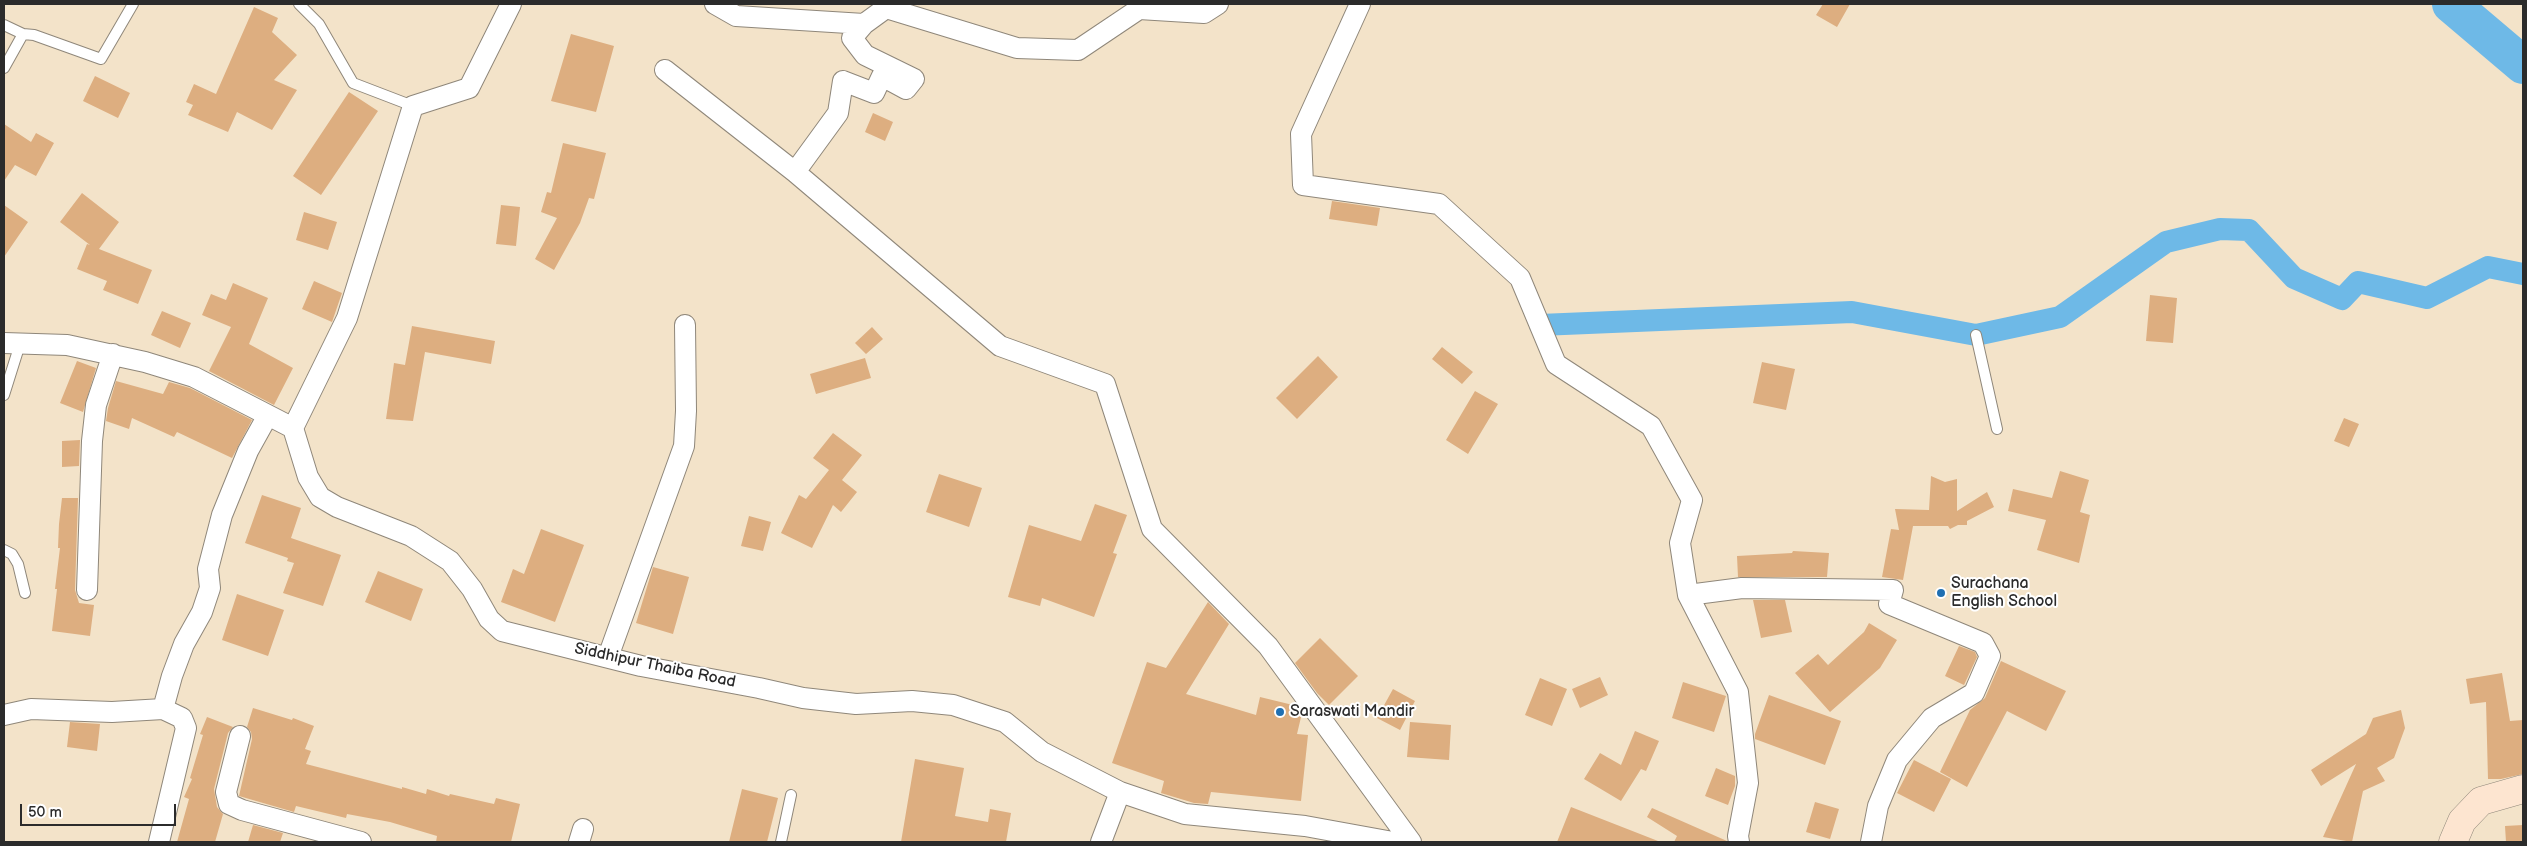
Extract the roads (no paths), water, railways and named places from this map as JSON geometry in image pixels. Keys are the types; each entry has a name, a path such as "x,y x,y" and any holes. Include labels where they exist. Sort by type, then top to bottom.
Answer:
{"street":[{"path":"12,344 67,345 113,354 194,377 294,428 347,318 413,106 469,88 511,4"},
{"path":"715,4 736,16 864,24"},
{"path":"795,172 838,113 843,81 874,93 882,76 906,89 914,79 865,55 852,38 864,24 886,8 1017,48 1078,50 1139,9 1204,13 1218,4"},
{"path":"1360,4 1301,134 1303,185 1439,204 1520,278 1556,364 1650,426 1692,500 1680,543 1688,595 1738,692 1748,782 1738,836 1739,842"},
{"path":"665,70 795,172 1000,346 1104,384 1152,529 1268,646 1411,842"},
{"path":"608,657 684,446 686,410 685,325"},
{"path":"88,590 92,441 96,405 113,354"},
{"path":"164,709 172,676 184,644 202,612 210,588 208,569 222,515 248,450 268,415"},
{"name":"Siddhipur Thaiba Road","path":"294,428 308,477 320,497 337,507 411,536 450,561 472,590 489,620 502,631 641,666 802,698 856,704 912,701 953,705 1005,722 1042,752 1120,792 1185,814 1305,826 1393,842"},
{"path":"1688,595 1742,588 1893,590 1889,604 1983,643 1990,656 1974,693 1932,718 1897,760 1878,806 1871,842"},
{"path":"4,715 31,709 112,712 164,709 182,718 186,728 159,842"},
{"path":"240,736 226,792 230,804 242,810 361,842"},
{"path":"2453,842 2462,820 2481,800 2523,789"},
{"path":"1101,842 1120,792"}],"lane":[{"path":"4,25 23,34 34,35 101,59 133,4"},
{"path":"299,4 319,24 353,83 413,106"},
{"path":"4,68 23,34"},
{"path":"1976,335 1997,428"},
{"path":"4,395 12,344"},
{"path":"4,550 12,554 18,564 25,593"},
{"path":"781,842 791,795"}],"waterway":[{"path":"2451,4 2523,65"},
{"path":"1540,325 1852,312 1976,335 2060,317 2166,242 2220,229 2249,230 2294,278 2342,299 2358,282 2427,298 2488,267 2523,274"}],"place":[{"name":"Surachana English School","path":"1941,593"},
{"name":"Saraswati Mandir","path":"1280,712"}]}
